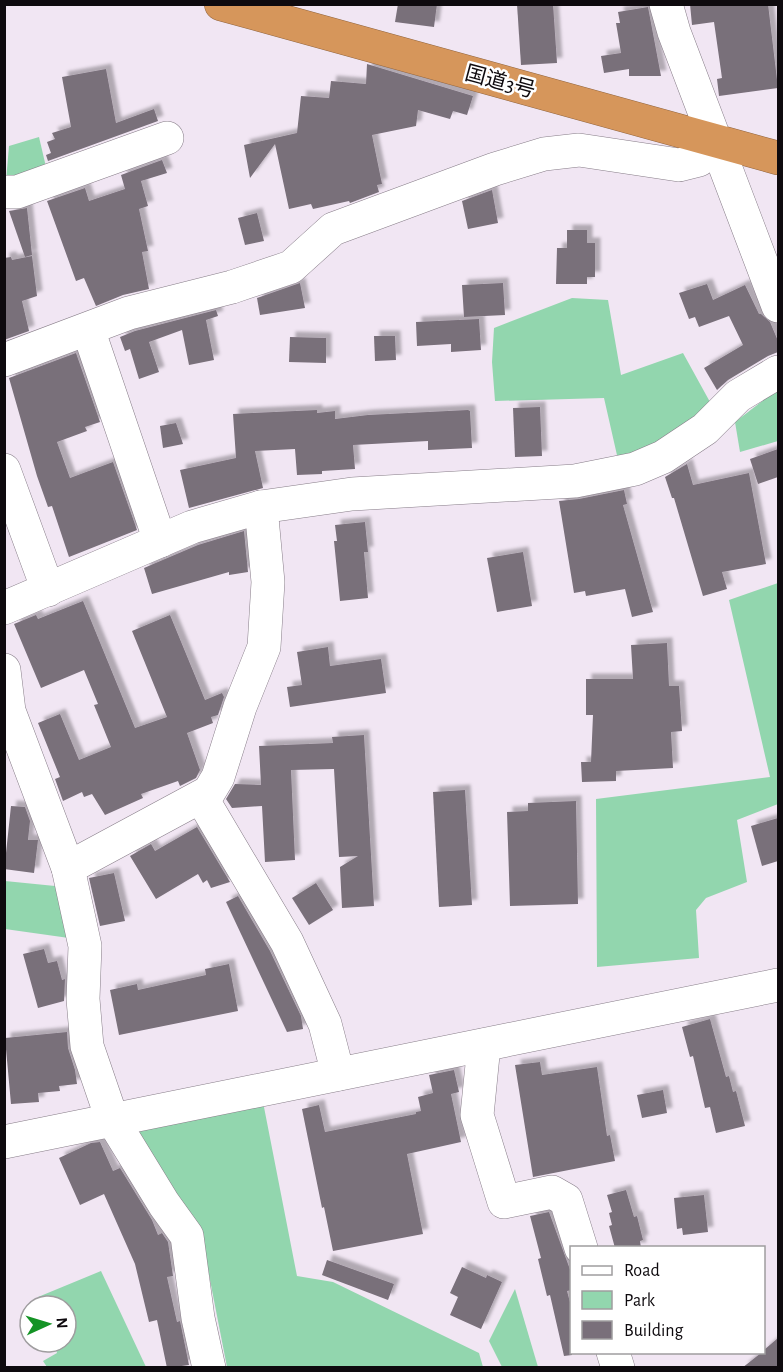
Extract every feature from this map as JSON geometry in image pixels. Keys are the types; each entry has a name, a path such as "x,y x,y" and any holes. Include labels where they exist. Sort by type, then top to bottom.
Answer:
{"highway":[{"name":"国道3号","path":"221,4 778,158"}],"street":[{"path":"666,4 714,140 778,306"},
{"path":"4,192 17,192 167,138"},
{"path":"4,360 129,313 232,287 291,267 333,229 495,169 534,157 579,150 680,165 699,160 714,140"},
{"path":"88,329 160,542"},
{"path":"4,609 192,528 261,507 352,494 575,481 635,469 663,457 705,429 738,396 778,372"},
{"path":"4,470 48,590"},
{"path":"68,867 209,792 218,777 240,707 264,647 268,582 261,507"},
{"path":"4,670 9,711 68,867 85,946 83,999 87,1046 112,1119 164,1204 187,1236 198,1318 209,1368"},
{"path":"201,796 287,942 325,1024 338,1074"},
{"path":"4,1142 778,985"},
{"path":"484,1045 477,1115 504,1202 552,1192 566,1200 580,1246"}],"green space":[{"path":"39,137 46,167 6,181 9,146"},
{"path":"572,298 608,300 621,375 683,353 710,402 676,437 619,464 604,398 495,401 492,362 494,328"},
{"path":"778,389 778,441 740,452 735,422"},
{"path":"778,583 778,804 737,820 747,882 706,898 696,910 699,958 597,967 596,799 770,777 729,600"},
{"path":"5,881 65,887 76,939 5,929"},
{"path":"263,1102 297,1276 333,1282 479,1353 483,1367 227,1367 202,1239 128,1129"},
{"path":"101,1271 146,1367 47,1367 43,1361 55,1354 78,1354 78,1294 45,1294"},
{"path":"515,1289 538,1367 502,1367 489,1341"}],"building":[{"path":"398,4 437,4 434,27 395,22"},
{"path":"517,4 553,4 557,63 521,65"},
{"path":"690,4 768,4 778,88 719,96 717,79 722,78 714,22 692,25"},
{"path":"648,7 661,76 629,76 629,69 604,73 601,56 621,53 616,23 620,23 618,12"},
{"path":"367,64 473,96 467,115 453,111 450,119 418,110 416,126 372,135 382,184 377,185 379,192 350,203 349,201 313,209 311,204 289,209 275,144 250,178 244,145 297,133 301,96 329,98 331,81 366,84"},
{"path":"106,69 116,123 154,109 158,121 48,161 46,155 51,153 47,142 55,139 52,133 71,127 62,77"},
{"path":"162,160 167,173 141,181 148,206 139,209 148,251 142,252 149,289 123,295 96,306 84,278 76,281 47,201 85,188 89,201 125,189 121,175"},
{"path":"492,190 498,223 468,229 462,201"},
{"path":"27,208 32,255 25,257 9,211"},
{"path":"257,213 264,241 245,245 238,218"},
{"path":"567,230 587,230 587,243 595,243 595,277 587,277 587,284 556,284 557,248 567,248"},
{"path":"32,256 37,296 22,301 29,331 4,340 4,258 11,257 12,260"},
{"path":"300,283 305,308 260,315 257,298"},
{"path":"503,283 505,315 464,317 462,285"},
{"path":"707,284 713,300 745,285 759,314 770,322 778,341 778,352 728,380 717,390 704,368 743,345 729,316 699,327 695,317 689,319 679,293"},
{"path":"216,310 218,316 206,320 214,360 189,365 182,330 149,342 159,372 139,379 130,349 125,351 120,337"},
{"path":"479,319 481,350 451,352 451,344 417,346 416,322"},
{"path":"374,336 395,336 396,360 375,361"},
{"path":"290,337 326,338 326,363 289,362"},
{"path":"76,353 100,422 85,427 87,431 57,442 70,478 113,462 137,530 69,557 52,506 48,507 37,476 9,378"},
{"path":"540,407 542,456 515,457 513,408"},
{"path":"317,410 317,413 335,411 335,419 468,410 470,411 472,448 428,450 428,441 353,445 355,469 297,475 295,449 255,451 263,488 189,508 180,470 236,458 233,414"},
{"path":"176,423 183,444 163,448 160,426"},
{"path":"778,449 778,477 758,484 750,459"},
{"path":"687,464 693,485 749,473 766,564 722,572 727,589 703,596 674,498 672,498 665,477"},
{"path":"624,490 627,504 623,505 653,612 632,617 625,589 586,596 585,591 574,593 559,501"},
{"path":"365,522 368,552 364,552 368,598 340,601 334,541 337,541 335,525"},
{"path":"244,531 248,572 229,575 229,572 152,594 144,568 198,545"},
{"path":"523,552 532,606 497,612 487,558"},
{"path":"83,601 135,728 167,717 132,631 170,615 205,700 222,693 224,697 218,715 211,717 213,723 187,733 200,770 196,778 180,786 178,781 141,794 143,798 105,815 92,794 84,797 82,792 63,801 55,779 60,777 38,723 60,714 79,760 111,747 94,705 98,704 84,670 41,688 14,624 36,615 38,619"},
{"path":"667,643 669,686 679,686 682,731 671,732 673,768 616,771 616,781 582,782 581,762 591,762 593,715 586,715 586,679 633,679 631,645"},
{"path":"328,647 330,666 381,659 386,693 290,707 287,687 302,685 297,652"},
{"path":"364,735 374,906 342,908 340,867 358,856 339,857 334,769 291,770 295,860 265,862 262,806 232,808 226,799 235,784 261,785 259,746 333,743 332,737"},
{"path":"465,790 472,905 439,907 433,792"},
{"path":"576,801 578,904 510,906 507,812 528,811 528,803"},
{"path":"11,806 25,807 30,821 28,840 38,840 34,873 4,869"},
{"path":"778,818 778,861 762,866 751,826"},
{"path":"197,827 230,882 211,888 207,880 203,883 198,874 156,899 130,856 151,844 155,851"},
{"path":"114,873 125,921 100,926 89,878"},
{"path":"316,883 333,910 309,925 292,898"},
{"path":"238,896 270,951 301,1016 303,1029 287,1032 226,902"},
{"path":"44,949 48,963 57,961 62,980 65,979 64,1001 38,1008 23,954"},
{"path":"229,964 238,1011 119,1035 110,990 137,984 138,990 206,975 205,969"},
{"path":"710,1019 726,1077 729,1076 733,1092 736,1091 745,1126 716,1133 710,1107 705,1108 693,1056 690,1057 682,1027"},
{"path":"67,1032 68,1048 77,1084 59,1086 60,1091 38,1093 39,1102 11,1104 5,1038"},
{"path":"540,1062 542,1075 597,1067 607,1136 610,1135 615,1161 533,1177 515,1065"},
{"path":"454,1070 459,1092 451,1094 461,1142 407,1154 423,1234 333,1251 302,1109 319,1105 325,1132 416,1114 421,1111 418,1097 433,1093 429,1075"},
{"path":"663,1090 667,1113 642,1118 637,1095"},
{"path":"100,1142 113,1171 120,1168 152,1220 158,1235 162,1233 168,1242 173,1276 167,1277 177,1322 180,1321 189,1365 167,1368 157,1320 149,1322 135,1264 104,1194 80,1205 59,1158 91,1143"},
{"path":"626,1190 634,1217 637,1216 643,1240 640,1241 641,1246 614,1246 609,1226 612,1225 609,1213 612,1212 607,1195"},
{"path":"704,1195 708,1232 683,1235 682,1228 677,1229 674,1198"},
{"path":"549,1212 570,1270 570,1290 567,1291 570,1302 570,1354 572,1355 564,1356 550,1295 547,1296 538,1259 541,1258 530,1216"},
{"path":"327,1260 394,1284 388,1300 322,1275"},
{"path":"462,1267 486,1278 487,1275 502,1282 481,1329 450,1315 458,1297 450,1293"},
{"path":"778,1338 778,1368 742,1368 760,1354 765,1354 765,1349"}]}
